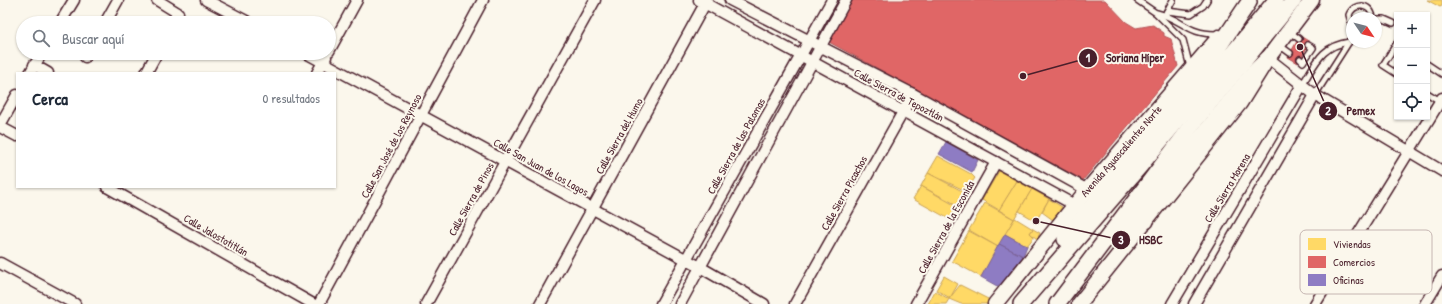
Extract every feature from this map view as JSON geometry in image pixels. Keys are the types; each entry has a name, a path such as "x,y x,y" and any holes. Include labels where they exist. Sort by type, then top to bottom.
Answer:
{"main road":[{"name":"Avenida Aguascalientes Norte","path":"1020,304 1137,170 1276,0"},
{"path":"1057,304 1196,120 1294,0"},
{"path":"1012,304 1081,208 1210,60 1250,1"},
{"path":"1120,222 1142,208 1253,73 1268,58"},
{"path":"1120,222 1146,220"}],"street":[{"path":"64,16 74,0"},
{"path":"109,16 118,0"},
{"path":"157,0 178,13 176,16"},
{"path":"206,0 237,16"},
{"path":"336,38 357,0"},
{"name":"Calle San José de los Reynoso","path":"319,304 483,0"},
{"name":"Calle Sierra de Pinos","path":"426,304 595,0"},
{"name":"Calle Sierra de Tepoztlán","path":"730,0 809,42 913,94 1094,193"},
{"name":"Calle Sierra de las Palomas","path":"661,304 832,0"},
{"path":"680,304 846,0"},
{"path":"1079,304 1240,103 1278,44 1293,35 1312,0"},
{"name":"Calle Sierra de Tepoztlán","path":"704,1 800,56 904,110 1081,208"},
{"name":"Calle Sierra del Humo","path":"540,304 704,1"},
{"name":"Avenida Aguascalientes Norte","path":"1094,193 1190,71 1250,1"},
{"path":"1268,58 1315,94 1442,171"},
{"path":"38,60 32,69 44,72"},
{"path":"147,72 153,60"},
{"path":"318,72 324,60"},
{"name":"Calle San Juan de los Lagos","path":"335,60 421,115 700,267 764,304"},
{"name":"Calle Sierra Morena","path":"1172,304 1302,85"},
{"name":"Calle Sierra Picachos","path":"795,304 913,94"},
{"path":"1194,304 1315,94"},
{"path":"16,96 4,108 0,126 16,135"},
{"path":"1361,230 1441,100"},
{"name":"Calle Sierra de la Esconida","path":"916,304 996,162"},
{"name":"Calle Jalostotitlán","path":"109,188 313,304"},
{"name":"Avenida Aguascalientes Norte","path":"995,304 1081,208"},
{"path":"0,263 75,304"},
{"path":"1432,292 1442,276"},
{"path":"1315,304 1321,294"},
{"path":"1425,304 1431,294"}],"lane":[{"path":"1137,0 1156,13 1165,15 1191,14 1203,6 1207,0"},
{"path":"1165,15 1173,0"},
{"path":"1351,12 1357,6 1364,6 1369,8 1371,12"},
{"path":"1165,15 1190,30 1204,34 1222,34"},
{"path":"1165,15 1183,40 1188,56 1190,71"},
{"path":"1382,19 1393,23"},
{"path":"1302,85 1325,50 1346,41"},
{"path":"1278,44 1290,53"},
{"path":"1300,59 1303,62 1313,48 1308,45"},
{"path":"1315,94 1346,47"},
{"path":"1394,48 1383,65 1394,72"},
{"path":"1430,66 1442,74"},
{"path":"1430,94 1441,100"}],"building: Viviendas":[{"path":"1427,0 1442,0 1442,6 1440,7"},
{"path":"938,156 971,174 975,178 966,191 928,173"},
{"path":"999,171 1017,181 999,210 982,200"},
{"path":"928,173 964,192 957,205 921,186"},
{"path":"1017,181 1032,189 1014,219 999,210"},
{"path":"921,186 958,207 951,220 913,199"},
{"path":"1032,189 1049,199 1036,221 1019,211"},
{"path":"1049,199 1062,207 1053,220 1042,212"},
{"path":"985,203 1014,219 998,247 969,230"},
{"path":"1015,218 1033,229 1030,233 1034,237 1027,246 1005,234"},
{"path":"1033,229 1040,233 1037,239 1030,233"},
{"path":"969,231 998,247 981,277 952,261"},
{"path":"944,276 958,284 950,298 936,290"},
{"path":"960,285 990,300 987,304 961,304 949,299"},
{"path":"935,291 949,299 946,304 928,304"}],"building: Comercios":[{"path":"853,0 1105,0 1126,22 1136,28 1153,25 1164,33 1164,36 1171,39 1178,66 1083,180 829,42"},
{"path":"1300,36 1310,42 1298,63 1288,57"}],"building: Oficinas":[{"path":"946,142 978,160 972,172 939,154"},
{"path":"1005,234 1027,246 1023,256 999,244"},
{"path":"999,244 1023,256 1002,284 997,286 981,277"}],"place":[{"name":"Pemex","path":"1300,47"},
{"name":"Soriana Híper","path":"1023,76"},
{"name":"HSBC","path":"1036,221"}]}
